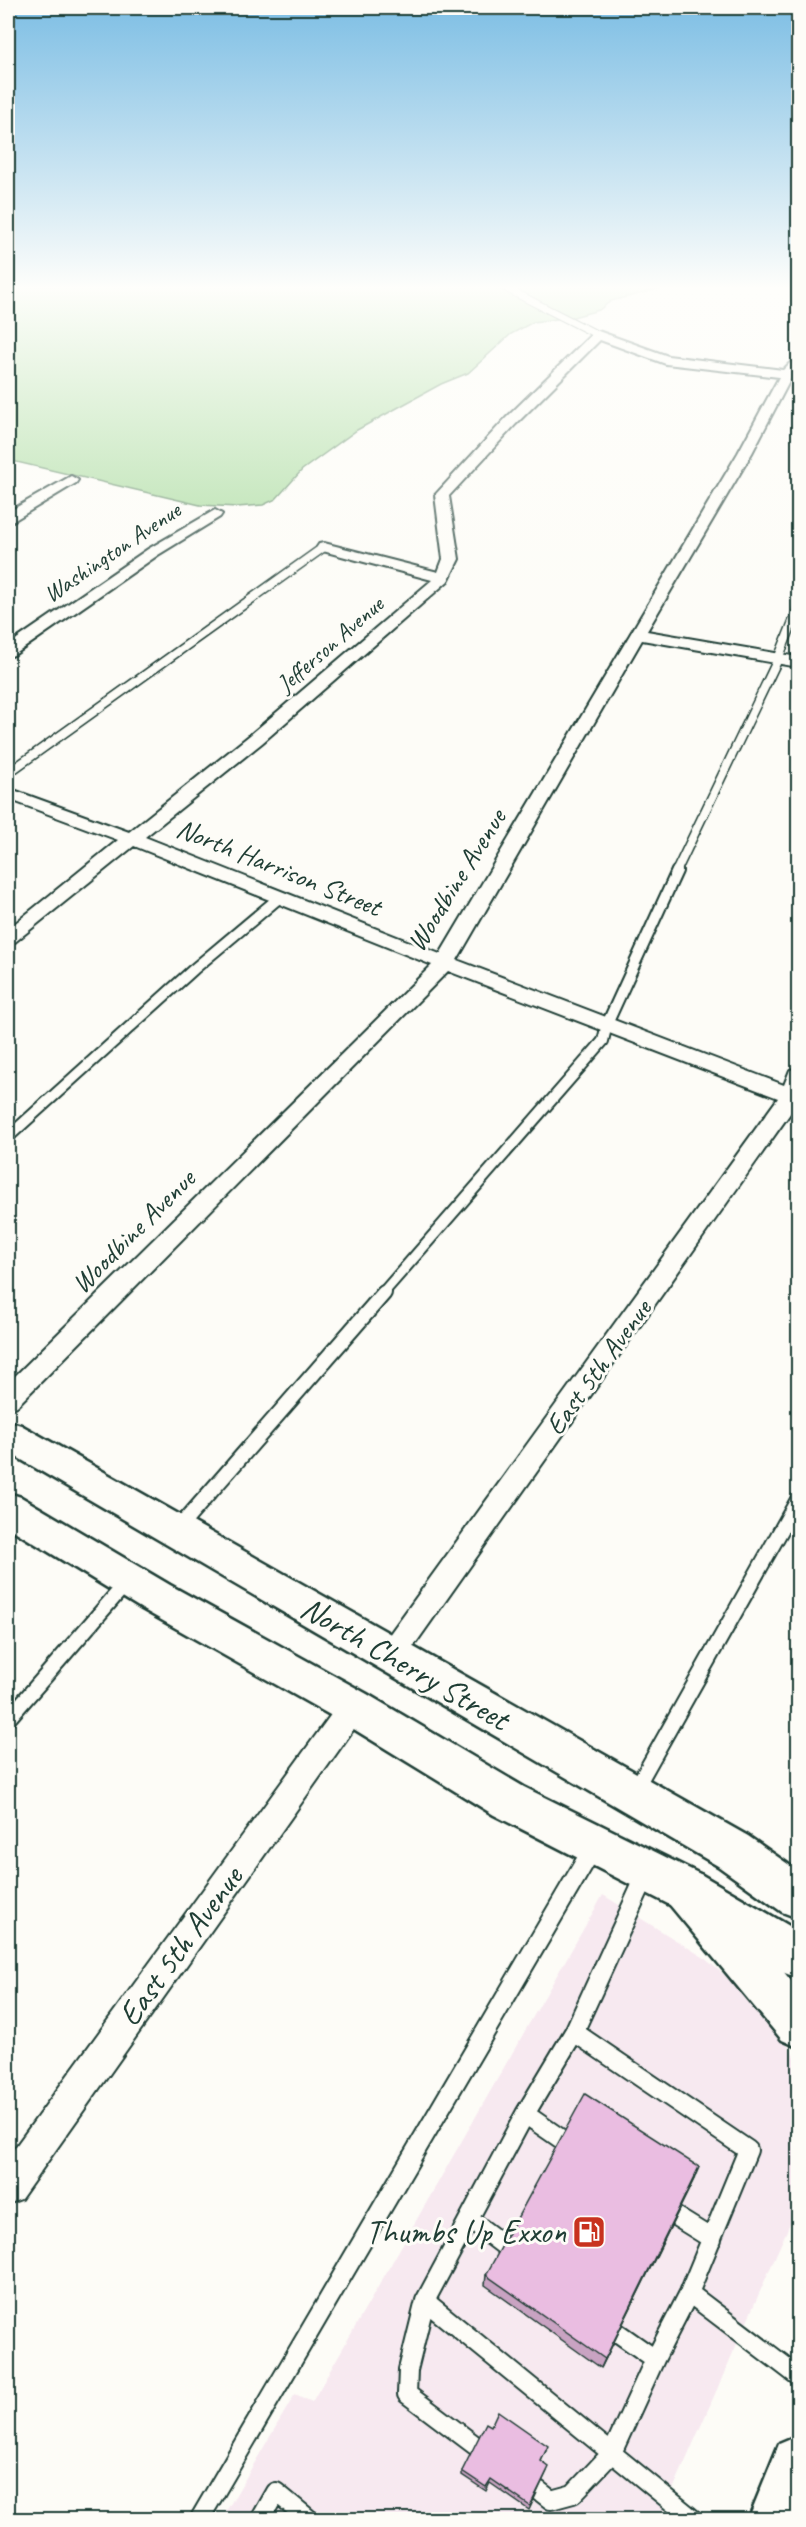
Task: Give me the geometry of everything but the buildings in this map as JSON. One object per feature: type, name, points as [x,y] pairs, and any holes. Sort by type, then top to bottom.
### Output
[{"type":"main road","name":"North Cherry Street","points":[[8,1435],[733,1851],[798,1897]]},
{"type":"main road","points":[[8,1508],[129,1580],[353,1707],[509,1801],[667,1880],[798,1956]]},
{"type":"main road","points":[[733,1851],[798,1873]]},
{"type":"main road","points":[[667,1880],[798,2024]]},
{"type":"main road","points":[[775,2520],[798,2463]]},
{"type":"street","points":[[324,547],[443,578],[451,559],[442,495],[528,404]]},
{"type":"street","name":"Woodbine Avenue","points":[[8,1399],[445,963],[637,633],[775,404]]},
{"type":"street","points":[[8,518],[71,480]]},
{"type":"street","name":"Washington Avenue","points":[[8,652],[15,640],[215,514]]},
{"type":"street","name":"Jefferson Avenue","points":[[8,938],[256,739],[443,578]]},
{"type":"street","points":[[637,633],[798,662]]},
{"type":"street","name":"North Harrison Street","points":[[8,794],[132,839],[445,963],[607,1024],[796,1089]]},
{"type":"street","name":"East 5th Avenue","points":[[391,1655],[796,1089]]},
{"type":"street","name":"East 5th Avenue","points":[[8,2186],[353,1707]]},
{"type":"lane","points":[[8,773],[324,547]]},
{"type":"lane","points":[[175,1532],[603,1041],[607,1024],[653,921],[778,658],[798,609]]},
{"type":"lane","points":[[8,1137],[194,969],[280,897]]},
{"type":"lane","points":[[633,1794],[798,1500]]},
{"type":"lane","points":[[8,1719],[129,1580]]},
{"type":"lane","points":[[199,2520],[595,1845]]},
{"type":"lane","points":[[476,2446],[407,2394],[408,2370],[425,2301],[525,2114],[667,1880]]},
{"type":"lane","points":[[538,2490],[551,2500],[573,2494],[612,2453],[655,2359],[689,2293],[748,2151],[574,2032]]},
{"type":"lane","points":[[525,2114],[564,2141]]},
{"type":"lane","points":[[675,2216],[712,2239]]},
{"type":"lane","points":[[469,2218],[506,2247]]},
{"type":"lane","points":[[689,2293],[798,2376]]},
{"type":"lane","points":[[425,2301],[693,2520]]},
{"type":"lane","points":[[618,2333],[655,2359]]},
{"type":"lane","points":[[260,2520],[276,2492],[309,2520]]},
{"type":"shaded area","points":[[603,1895],[703,1957],[741,1989],[790,2049],[798,2064],[798,2205],[660,2519],[221,2520],[295,2394],[312,2402]]},
{"type":"green space","points":[[8,404],[405,404],[357,430],[302,470],[276,499],[263,505],[237,507],[200,505],[8,460]]},
{"type":"place","name":"Thumbs Up Exxon","points":[[589,2232]]}]
